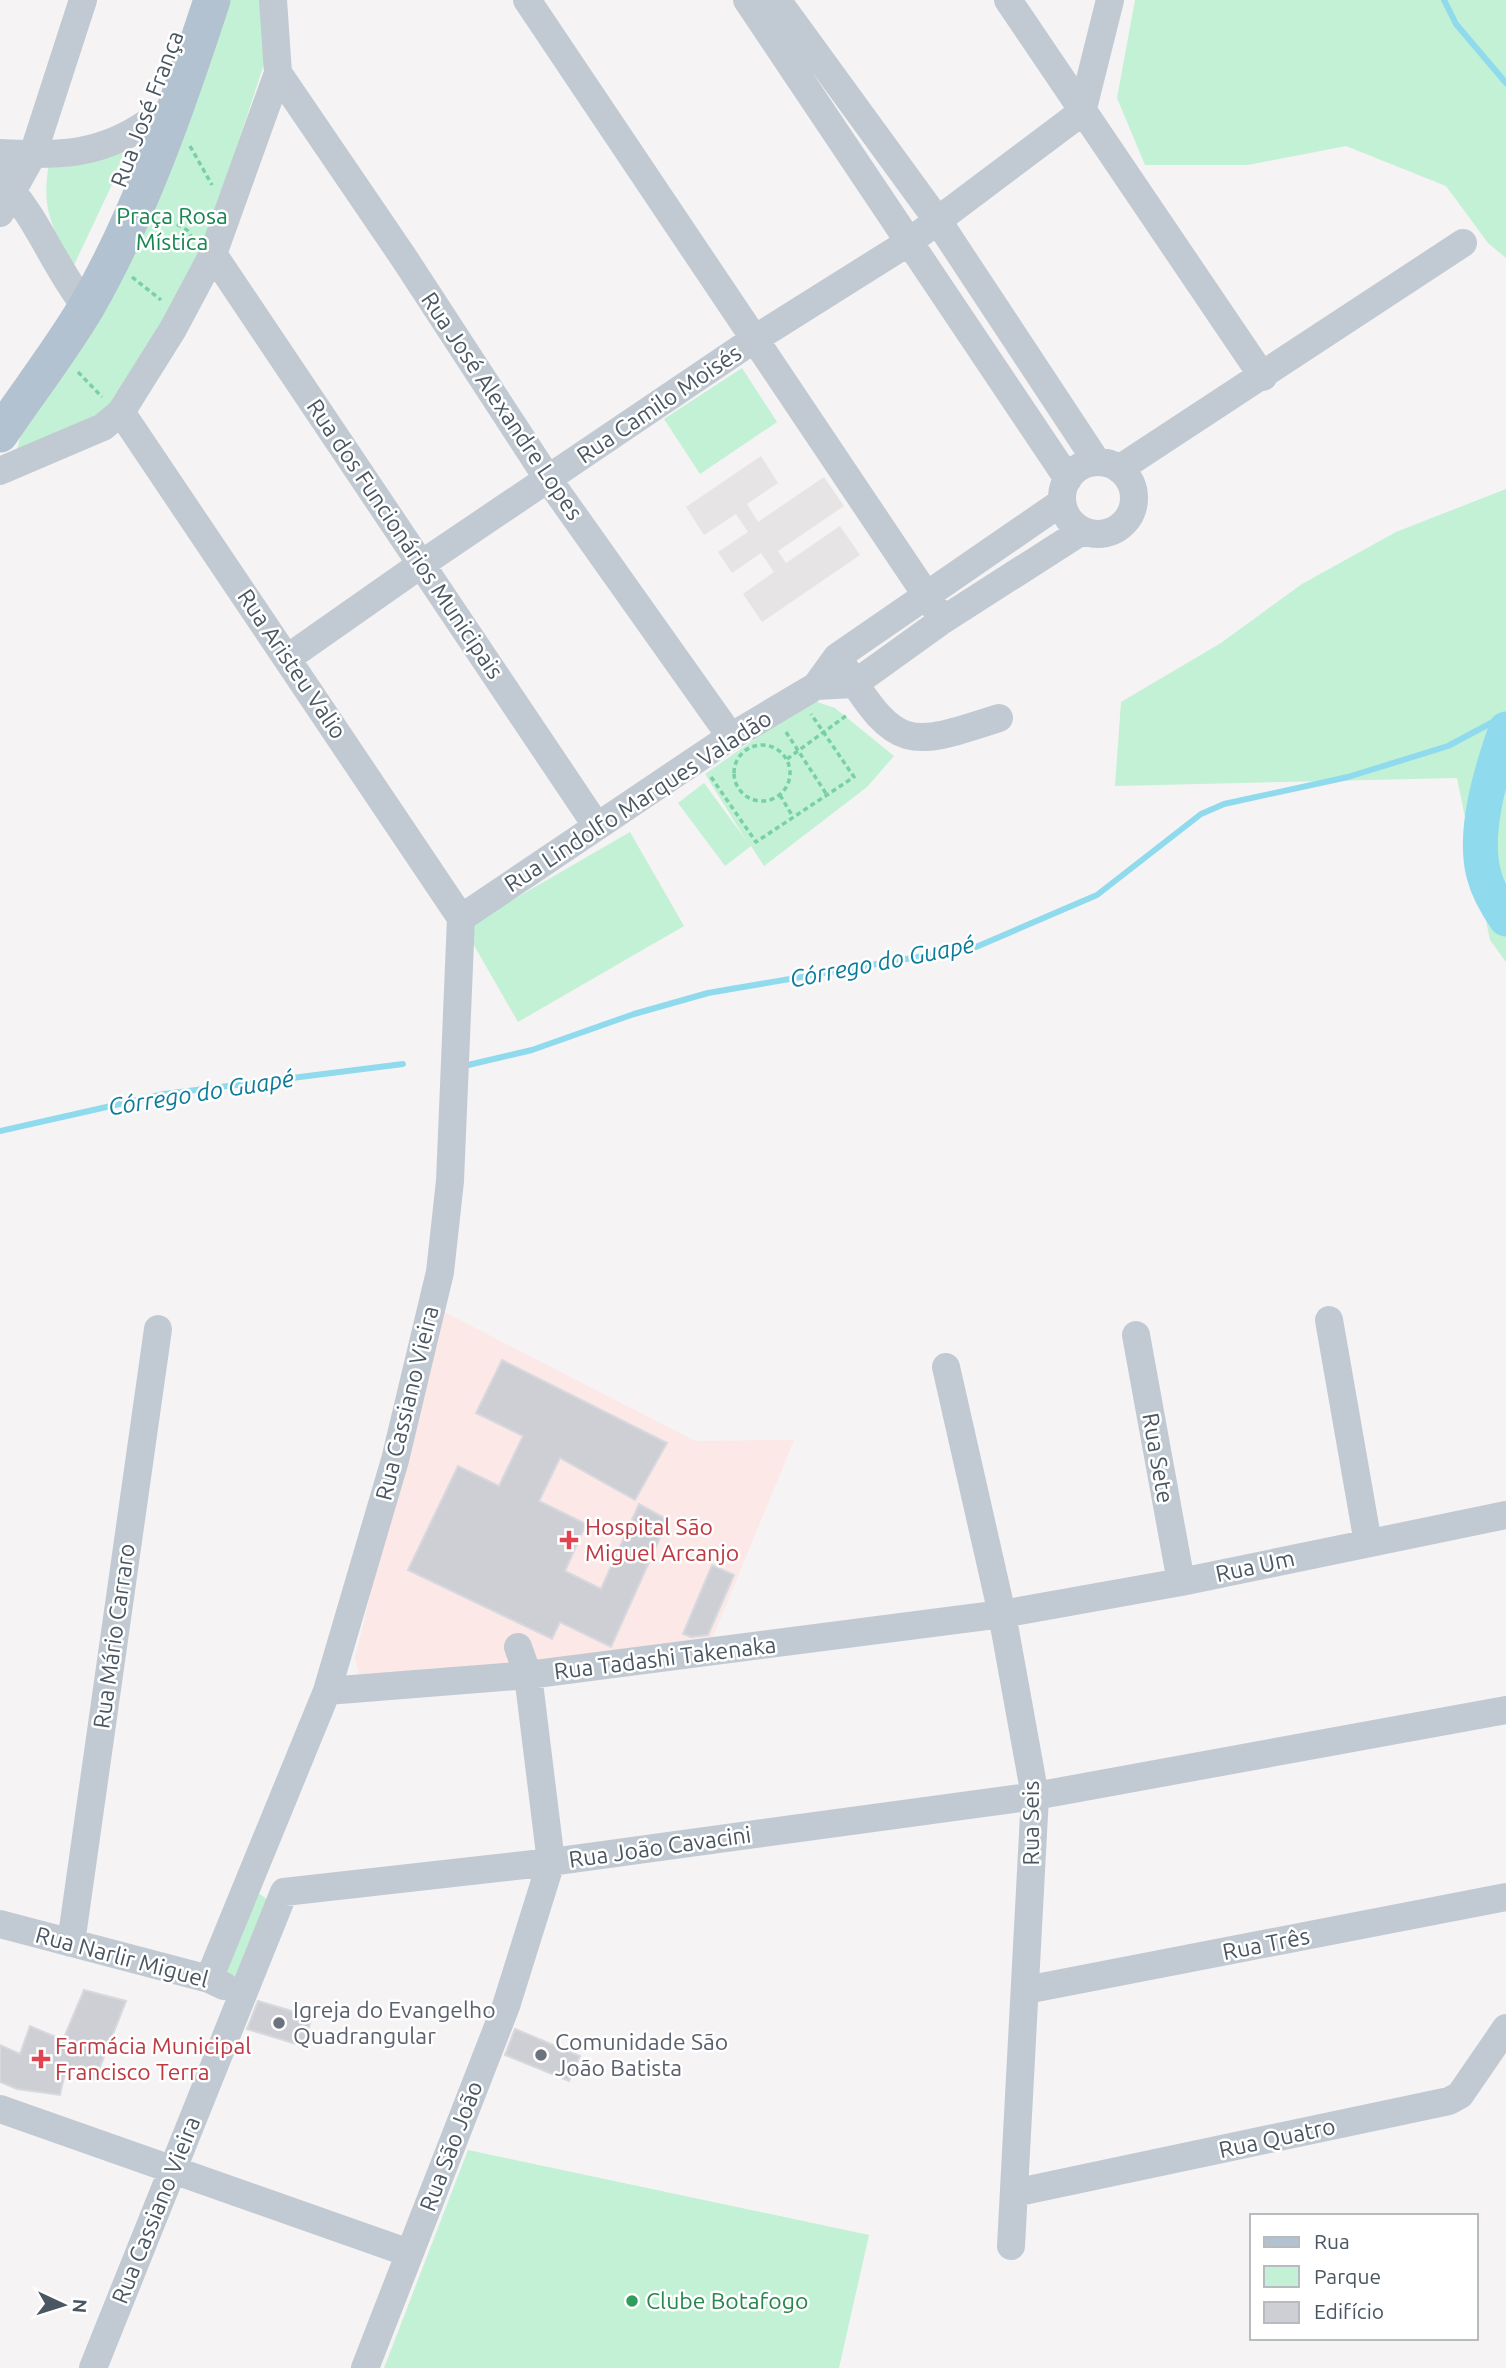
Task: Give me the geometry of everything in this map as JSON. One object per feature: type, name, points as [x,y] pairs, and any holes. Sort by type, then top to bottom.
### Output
[{"type":"main road","name":"Rua José França","points":[[0,398],[78,298],[107,269],[132,212],[188,0]]},
{"type":"main road","name":"Rua José França","points":[[0,434],[54,354],[212,0]]},
{"type":"street","points":[[78,298],[47,242],[4,194],[33,153],[83,0]]},
{"type":"street","points":[[0,471],[84,437],[117,416],[176,323],[208,262],[229,213],[278,73],[273,0]]},
{"type":"street","points":[[527,0],[924,596],[943,620]]},
{"type":"street","points":[[747,0],[909,242],[1065,490],[1072,524],[1082,531],[1105,534],[1126,522],[1134,500],[1133,488],[1108,466],[938,221],[777,0]]},
{"type":"street","points":[[1008,0],[1263,377]]},
{"type":"street","points":[[1082,111],[1110,0]]},
{"type":"street","name":"Rua José Alexandre Lopes","points":[[278,73],[406,261],[548,479],[743,741]]},
{"type":"street","name":"Rua Camilo Moisés","points":[[289,657],[753,340],[909,242],[1082,111]]},
{"type":"street","points":[[0,153],[69,154],[108,146],[156,127]]},
{"type":"street","points":[[1065,490],[1076,470],[1108,466],[1263,377],[1463,243]]},
{"type":"street","name":"Rua dos Funcionários Municipais","points":[[208,262],[423,563],[596,825]]},
{"type":"street","name":"Rua Aristeu Valio","points":[[117,416],[289,657],[461,918]]},
{"type":"street","name":"Rua Lindolfo Marques Valadão","points":[[811,699],[838,657],[1065,490]]},
{"type":"street","points":[[861,692],[943,620],[1082,531]]},
{"type":"street","points":[[838,657],[885,725],[902,735],[943,736],[999,718]]},
{"type":"street","name":"Rua Lindolfo Marques Valadão","points":[[461,918],[698,758],[743,741],[811,699],[861,692]]},
{"type":"street","name":"Rua Cassiano Vieira","points":[[209,1979],[327,1691],[395,1460],[440,1272],[450,1181],[461,918]]},
{"type":"street","points":[[1329,1320],[1368,1543]]},
{"type":"street","name":"Rua Mário Carraro","points":[[71,1942],[158,1329]]},
{"type":"street","name":"Rua Sete","points":[[1136,1335],[1181,1582]]},
{"type":"street","name":"Rua Seis","points":[[946,1367],[1002,1614],[1035,1796],[1011,2246]]},
{"type":"street","name":"Rua Um","points":[[1002,1614],[1181,1582],[1506,1515]]},
{"type":"street","name":"Rua Tadashi Takenaka","points":[[327,1691],[528,1675],[1002,1614]]},
{"type":"street","name":"Rua São João","points":[[365,2368],[506,2006],[551,1862],[528,1675],[518,1647]]},
{"type":"street","name":"Rua João Cavacini","points":[[284,1892],[551,1862],[1035,1796],[1506,1710]]},
{"type":"street","points":[[254,1868],[284,1892]]},
{"type":"street","name":"Rua Cassiano Vieira","points":[[93,2368],[284,1892]]},
{"type":"street","name":"Rua Três","points":[[1026,1990],[1506,1897]]},
{"type":"street","name":"Rua Narlir Miguel","points":[[0,1924],[209,1979],[242,1994]]},
{"type":"street","name":"Rua Quatro","points":[[1014,2193],[1449,2101],[1460,2095],[1506,2028]]},
{"type":"street","points":[[0,2109],[409,2253]]},
{"type":"path","points":[[156,127],[185,139],[229,213]]},
{"type":"path","points":[[132,212],[156,214],[187,230],[208,262]]},
{"type":"path","points":[[107,269],[135,278],[157,294],[176,323]]},
{"type":"path","points":[[54,354],[80,373],[101,394],[117,416]]},
{"type":"path","points":[[787,759],[824,732],[861,692]]},
{"type":"path","points":[[698,758],[756,842],[854,777],[814,717],[811,699]]},
{"type":"path","points":[[781,726],[827,795]]},
{"type":"path","points":[[743,741],[764,739]]},
{"type":"path","points":[[743,741],[769,746],[787,759],[789,783],[780,795],[759,802],[743,794],[737,787],[734,769],[743,752],[743,741]]},
{"type":"path","points":[[780,795],[793,817]]},
{"type":"shaded area","points":[[761,456],[778,483],[747,504],[758,522],[824,477],[844,506],[778,551],[786,563],[840,526],[860,555],[762,622],[743,594],[774,572],[761,553],[732,573],[718,552],[748,532],[736,514],[704,535],[686,507]]},
{"type":"shaded area","name":"Hospital São Miguel Arcanjo","points":[[440,1310],[695,1441],[794,1440],[712,1639],[383,1680],[360,1677],[355,1658]]},
{"type":"green space","name":"Praça Rosa Mística","points":[[225,0],[260,0],[267,55],[203,250],[118,399],[98,418],[17,449],[23,427]]},
{"type":"green space","points":[[1135,0],[1506,0],[1506,258],[1488,243],[1446,186],[1346,146],[1248,165],[1145,165],[1117,98]]},
{"type":"green space","points":[[119,152],[126,155],[74,265],[54,228],[47,205],[49,163]]},
{"type":"green space","points":[[742,368],[777,422],[700,474],[664,419]]},
{"type":"green space","points":[[1506,489],[1506,962],[1490,940],[1457,778],[1115,786],[1121,702],[1221,643],[1302,584],[1396,532]]},
{"type":"green space","points":[[811,700],[835,708],[894,756],[867,787],[764,866],[751,846],[725,866],[678,803],[704,783],[746,840],[705,774]]},
{"type":"green space","points":[[630,832],[684,926],[518,1022],[464,928]]},
{"type":"green space","points":[[252,1888],[269,1901],[241,1980],[216,1968]]},
{"type":"green space","name":"Clube Botafogo","points":[[468,2150],[869,2235],[839,2368],[384,2368]]},
{"type":"building","points":[[502,1360],[667,1443],[635,1500],[560,1458],[539,1501],[586,1524],[565,1571],[601,1589],[639,1504],[668,1520],[611,1647],[560,1622],[552,1639],[408,1570],[458,1466],[499,1486],[523,1436],[476,1413]]},
{"type":"building","points":[[712,1565],[734,1575],[708,1635],[691,1637],[683,1634]]},
{"type":"building","points":[[84,1990],[126,2001],[95,2080],[66,2068],[60,2095],[17,2089],[0,2082],[0,2045],[20,2054],[30,2026],[63,2040]]},
{"type":"building","name":"Igreja do Evangelho Quadrangular","points":[[258,2001],[312,2017],[303,2046],[247,2029]]},
{"type":"building","name":"Comunidade São João Batista","points":[[515,2029],[580,2056],[569,2081],[505,2055]]},
{"type":"waterway","name":"Córrego do Guapé","points":[[1444,0],[1456,24],[1506,83]]},
{"type":"waterway","name":"Córrego do Guapé","points":[[468,1065],[532,1050],[634,1014],[708,993],[976,947],[1097,895],[1201,814],[1224,804],[1348,777],[1448,746],[1506,715]]},
{"type":"waterway","points":[[1506,729],[1485,801],[1480,840],[1486,881],[1506,919]]},
{"type":"waterway","name":"Córrego do Guapé","points":[[0,1131],[164,1094],[403,1064]]},
{"type":"place","name":"Hospital São Miguel Arcanjo","points":[[569,1540]]},
{"type":"place","name":"Igreja do Evangelho Quadrangular","points":[[279,2023]]},
{"type":"place","name":"Comunidade São João Batista","points":[[541,2055]]},
{"type":"place","name":"Farmácia Municipal Francisco Terra","points":[[41,2059]]},
{"type":"place","name":"Clube Botafogo","points":[[632,2301]]}]
